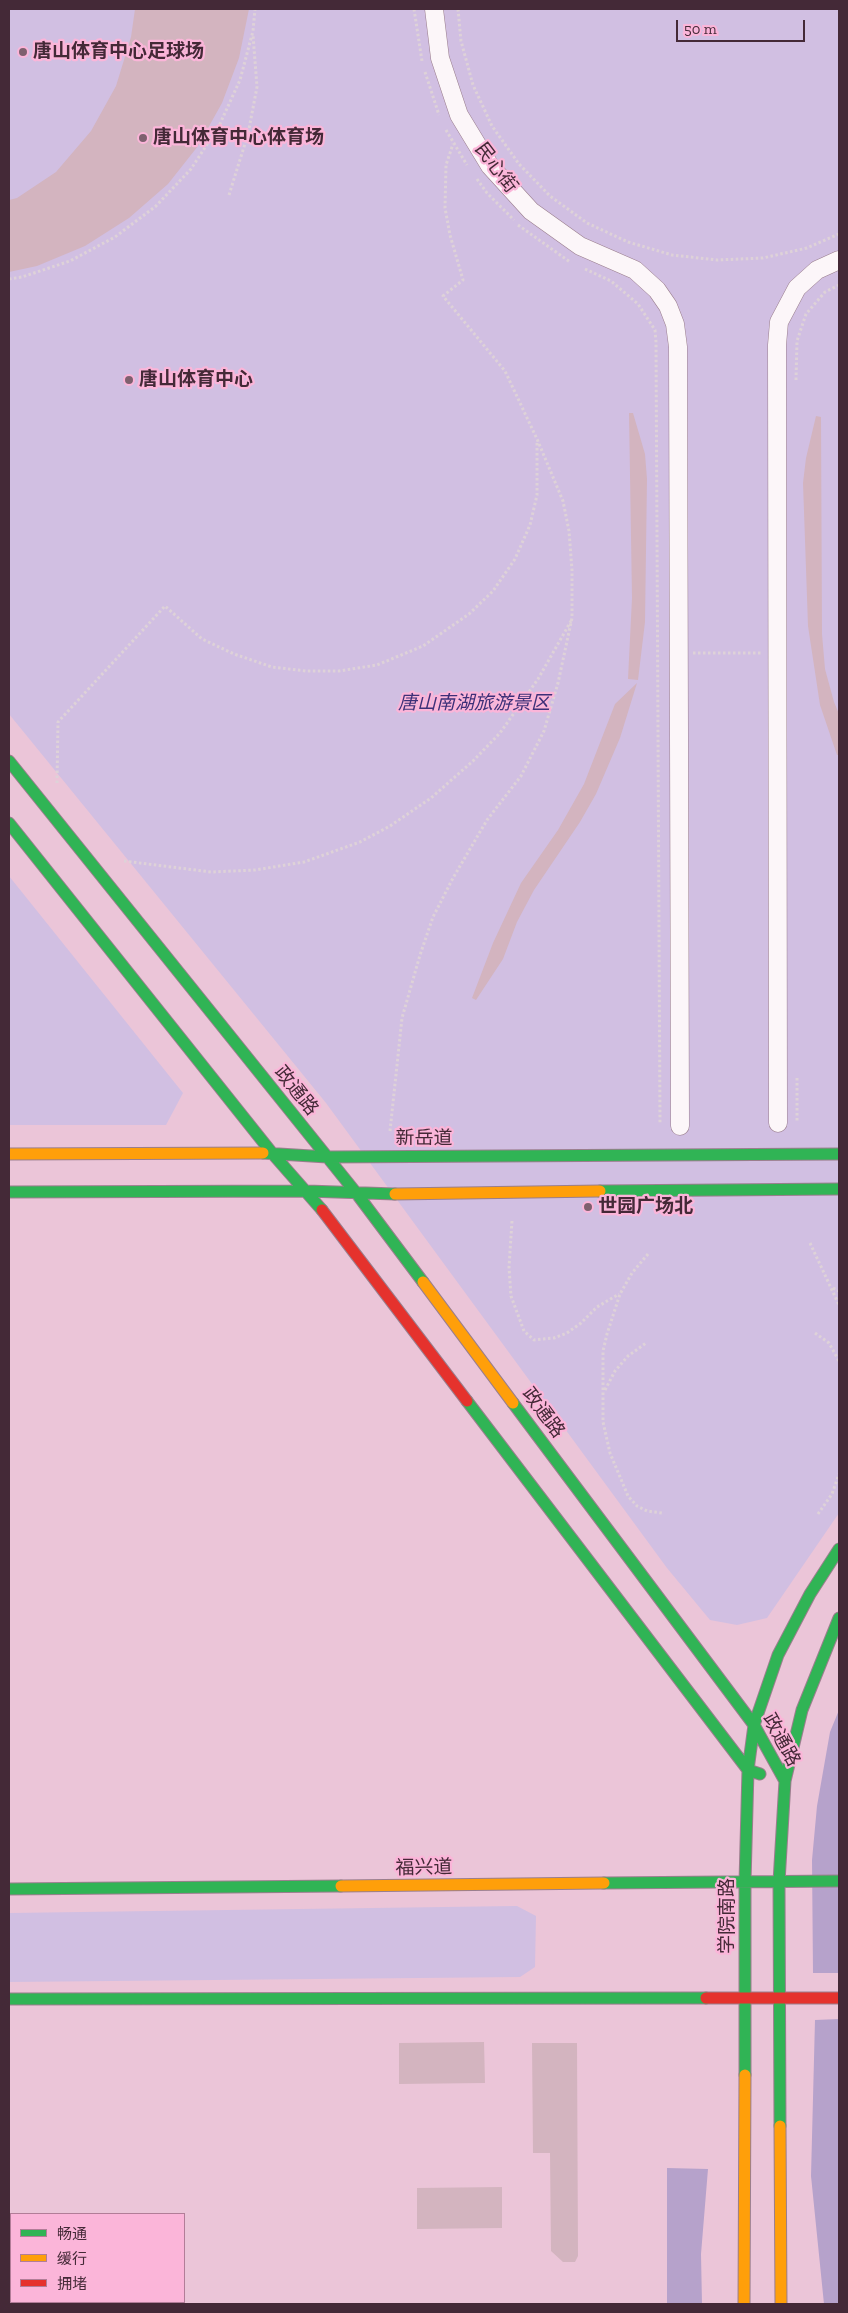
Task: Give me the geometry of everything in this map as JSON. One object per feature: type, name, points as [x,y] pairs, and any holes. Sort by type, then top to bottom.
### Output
[{"type":"main road","name":"政通路","points":[[9,761],[357,1194],[754,1725],[785,1781]]},
{"type":"main road","points":[[9,823],[272,1153],[307,1192],[748,1770]]},
{"type":"main road","name":"新岳道","points":[[9,1154],[272,1153],[327,1157],[839,1154]]},
{"type":"main road","points":[[9,1192],[307,1192],[357,1194],[839,1189]]},
{"type":"main road","name":"学院南路","points":[[744,2304],[745,1882],[748,1770],[754,1725],[778,1654],[810,1594],[839,1549]]},
{"type":"main road","points":[[781,2304],[779,1998],[780,1882],[785,1781],[802,1710],[839,1618]]},
{"type":"main road","name":"政通路","points":[[748,1770],[785,1781]]},
{"type":"main road","name":"福兴道","points":[[9,1889],[839,1882]]},
{"type":"main road","points":[[9,1999],[839,1998]]},
{"type":"street","name":"民心街","points":[[434,9],[440,58],[459,115],[490,166],[531,211],[580,246],[635,270],[657,290],[668,306],[676,324],[678,346],[677,653],[680,1126]]},
{"type":"street","points":[[778,1123],[779,322],[786,305],[797,288],[817,270],[839,260]]},
{"type":"path","points":[[229,196],[248,134],[257,87],[253,31],[255,9]]},
{"type":"path","points":[[414,9],[419,53],[434,103],[441,119]]},
{"type":"path","points":[[458,9],[461,41],[473,85],[492,126],[518,164],[550,196],[587,222],[628,242],[663,253],[717,260],[763,258],[808,248],[839,234]]},
{"type":"path","points":[[9,281],[70,261],[115,237],[156,206],[190,169],[219,126],[240,80],[253,31]]},
{"type":"path","points":[[445,128],[453,144],[470,168]]},
{"type":"path","points":[[390,1131],[402,1018],[433,917],[487,820],[521,776],[544,731],[558,683],[572,618],[572,570],[569,531],[563,501],[537,438],[505,371],[443,296],[463,280],[445,208],[446,165],[453,144]]},
{"type":"path","points":[[475,177],[486,193],[524,230],[576,264]]},
{"type":"path","points":[[584,269],[611,281],[633,300],[648,316],[654,330],[656,342],[660,1124]]},
{"type":"path","points":[[796,389],[797,341],[806,314],[825,292],[839,285]]},
{"type":"path","points":[[57,782],[58,722],[165,606],[202,639],[234,654],[272,666],[306,670],[339,670],[377,665],[424,646],[469,614],[498,583],[515,558],[530,526],[537,495],[537,438]]},
{"type":"path","points":[[124,861],[164,868],[211,872],[255,870],[304,862],[360,842],[390,826],[431,798],[473,761],[500,733],[538,678],[572,618]]},
{"type":"path","points":[[658,653],[778,653]]},
{"type":"path","points":[[797,1074],[797,1123]]},
{"type":"path","points":[[512,1221],[509,1267],[512,1296],[524,1331],[534,1340],[554,1338],[567,1333],[597,1308],[620,1294]]},
{"type":"path","points":[[810,1243],[839,1306]]},
{"type":"path","points":[[648,1254],[632,1273],[620,1294],[603,1351],[604,1391],[602,1409],[606,1438],[628,1496],[637,1506],[647,1512],[662,1513]]},
{"type":"path","points":[[832,1288],[839,1291]]},
{"type":"path","points":[[815,1333],[829,1343],[839,1361]]},
{"type":"path","points":[[604,1391],[615,1371],[628,1356],[646,1342]]},
{"type":"path","points":[[818,1514],[832,1494],[839,1474]]},
{"type":"green space","name":"唐山南湖旅游景区","points":[[9,9],[839,9],[839,1513],[767,1618],[737,1625],[710,1620],[667,1568],[326,1103],[9,714]]},
{"type":"green space","points":[[9,876],[183,1093],[166,1125],[9,1125]]},
{"type":"green space","points":[[517,1906],[536,1916],[535,1967],[520,1977],[9,1982],[9,1913]]},
{"type":"shaded area","points":[[839,1710],[839,1973],[813,1973],[812,1860],[817,1806],[830,1732]]},
{"type":"shaded area","points":[[839,2019],[839,2304],[824,2304],[811,2176],[815,2020]]},
{"type":"shaded area","points":[[667,2168],[708,2169],[701,2254],[702,2304],[667,2304]]},
{"type":"building","name":"唐山体育中心体育场","points":[[135,9],[249,9],[239,58],[222,103],[198,146],[168,184],[129,218],[85,246],[37,266],[9,272],[9,200],[17,198],[56,172],[91,131],[116,86],[131,37]]},
{"type":"building","points":[[629,413],[633,413],[645,454],[647,479],[645,622],[638,680],[628,679],[632,598]]},
{"type":"building","points":[[816,416],[821,417],[822,634],[825,669],[839,714],[839,755],[837,755],[820,705],[808,626],[803,483],[806,458]]},
{"type":"building","points":[[637,683],[620,738],[596,794],[580,822],[534,890],[517,922],[503,959],[476,1000],[472,998],[493,943],[521,883],[558,830],[584,784],[615,704]]},
{"type":"building","points":[[484,2042],[485,2083],[399,2084],[399,2043]]},
{"type":"building","points":[[532,2043],[577,2043],[578,2256],[575,2262],[563,2262],[551,2251],[550,2153],[533,2153]]},
{"type":"building","points":[[502,2187],[502,2228],[417,2229],[417,2188]]},
{"type":"traffic: fast","points":[[9,761],[357,1194],[423,1282]]},
{"type":"traffic: fast","points":[[9,823],[272,1153],[322,1210]]},
{"type":"traffic: fast","points":[[263,1153],[327,1157],[839,1154]]},
{"type":"traffic: fast","points":[[600,1191],[839,1189]]},
{"type":"traffic: fast","points":[[9,1192],[307,1191],[395,1194]]},
{"type":"traffic: fast","points":[[467,1401],[748,1770],[760,1774]]},
{"type":"traffic: fast","points":[[513,1403],[754,1725],[785,1781]]},
{"type":"traffic: fast","points":[[745,2075],[745,1882],[748,1770],[754,1725],[778,1655],[810,1594],[839,1549]]},
{"type":"traffic: fast","points":[[780,2126],[779,1882],[785,1781],[802,1710],[839,1618]]},
{"type":"traffic: fast","points":[[604,1883],[839,1881]]},
{"type":"traffic: fast","points":[[9,1889],[341,1886]]},
{"type":"traffic: fast","points":[[9,1999],[706,1998]]},
{"type":"traffic: slow","points":[[9,1154],[263,1153]]},
{"type":"traffic: slow","points":[[395,1194],[600,1191]]},
{"type":"traffic: slow","points":[[423,1282],[513,1403]]},
{"type":"traffic: slow","points":[[341,1886],[604,1883]]},
{"type":"traffic: slow","points":[[744,2304],[745,2075]]},
{"type":"traffic: slow","points":[[780,2126],[781,2304]]},
{"type":"traffic: jam","points":[[322,1210],[467,1401]]},
{"type":"traffic: jam","points":[[706,1998],[839,1998]]},
{"type":"place","name":"唐山体育中心足球场","points":[[23,52]]},
{"type":"place","name":"唐山体育中心体育场","points":[[143,138]]},
{"type":"place","name":"唐山体育中心","points":[[129,380]]},
{"type":"place","name":"世园广场北","points":[[588,1207]]}]
